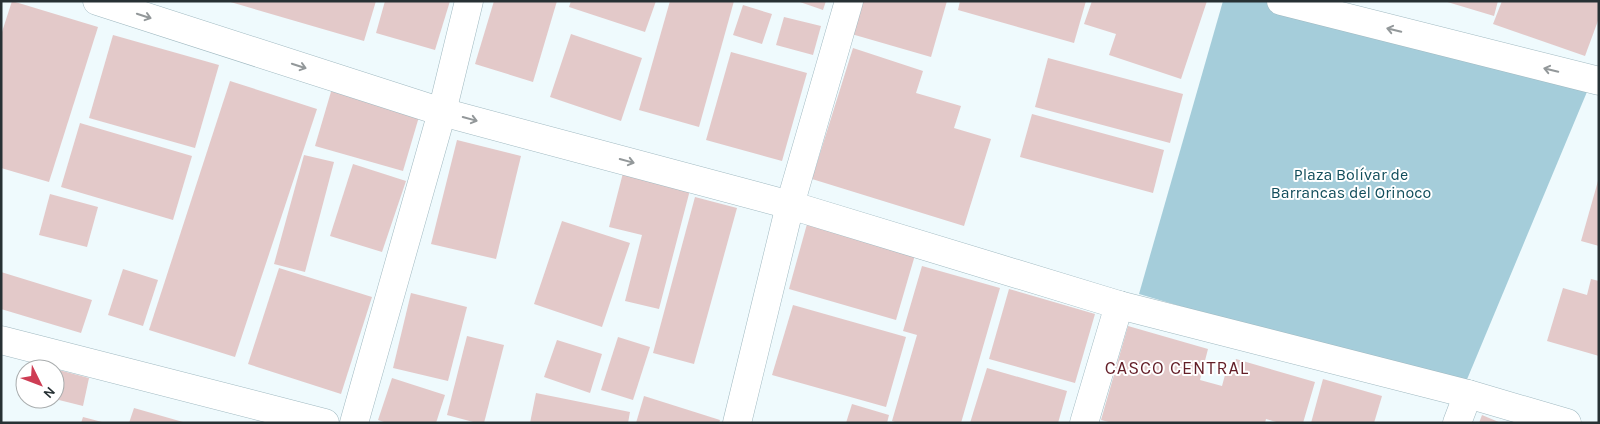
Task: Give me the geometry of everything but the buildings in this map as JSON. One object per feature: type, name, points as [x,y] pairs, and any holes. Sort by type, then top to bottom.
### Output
[{"type":"street","points":[[97,1],[442,112],[790,205],[1119,305],[1468,394],[1567,423]]},
{"type":"street","points":[[354,423],[442,112],[469,1]]},
{"type":"street","points":[[737,423],[790,205],[849,1]]},
{"type":"street","points":[[1281,1],[1599,81]]},
{"type":"street","points":[[1084,423],[1119,305]]},
{"type":"street","points":[[1,340],[326,423]]},
{"type":"street","points":[[1457,423],[1468,394]]},
{"type":"green space","name":"Plaza Bolívar de Barrancas del Orinoco","points":[[1223,1],[1326,1],[1589,87],[1463,389],[1139,294]]},
{"type":"district","name":"CASCO CENTRAL","points":[[1177,368]]}]
